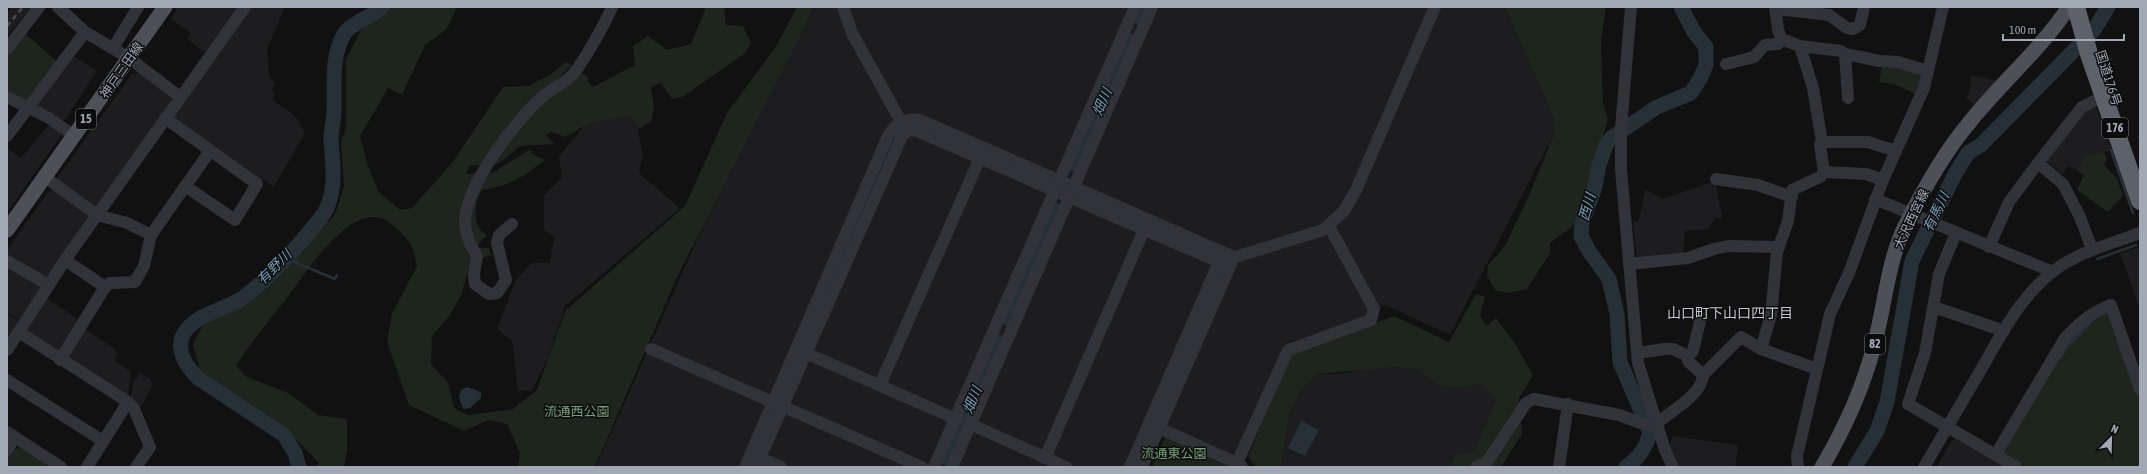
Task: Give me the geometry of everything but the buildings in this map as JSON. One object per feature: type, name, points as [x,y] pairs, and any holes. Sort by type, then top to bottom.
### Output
[{"type":"highway","name":"国道176号","points":[[2076,7],[2140,171]]},
{"type":"highway","name":"国道176号","points":[[2086,7],[2093,49],[2104,96],[2140,201]]},
{"type":"main road","name":"神戸三田線","points":[[7,230],[165,7]]},
{"type":"main road","name":"大沢西宮線","points":[[1822,467],[1841,433],[1864,378],[1875,343],[1896,250],[1939,164],[1961,132],[2046,39],[2069,7]]},
{"type":"street","points":[[7,49],[39,7]]},
{"type":"street","points":[[58,7],[85,32],[129,58],[180,97]]},
{"type":"street","points":[[113,48],[138,7]]},
{"type":"street","points":[[7,350],[64,260],[98,215],[165,118],[245,7]]},
{"type":"street","points":[[512,224],[499,235],[497,243],[506,280],[497,293],[489,294],[475,284],[474,274],[478,256],[469,242],[465,221],[467,209],[482,173],[523,117],[543,96],[574,73],[612,7]]},
{"type":"street","points":[[843,7],[852,34],[904,127]]},
{"type":"street","points":[[934,467],[1135,7]]},
{"type":"street","points":[[952,467],[1152,7]]},
{"type":"street","points":[[1146,225],[1219,262],[1315,233],[1329,226],[1341,215],[1350,200],[1435,7]]},
{"type":"street","points":[[1631,7],[1621,133],[1621,170],[1637,353],[1638,363],[1657,425],[1665,450],[1673,467]]},
{"type":"street","points":[[1726,64],[1754,57],[1765,45],[1778,44],[1781,39],[1778,29],[1776,8],[1830,11],[1847,28],[1853,29],[1860,25],[1864,7]]},
{"type":"street","points":[[1798,467],[1797,456],[1830,314],[1849,273],[1875,199],[1924,88],[1943,7]]},
{"type":"street","points":[[1126,27],[1141,34]]},
{"type":"street","points":[[7,136],[85,32]]},
{"type":"street","points":[[1781,39],[1800,46],[1829,49],[1844,54],[1880,61],[1898,62],[1928,71]]},
{"type":"street","points":[[1761,349],[1771,315],[1779,248],[1788,221],[1792,190],[1820,177],[1824,172],[1820,144],[1822,142],[1813,88],[1800,46]]},
{"type":"street","points":[[1844,54],[1848,98]]},
{"type":"street","points":[[1989,247],[2009,202],[2038,163],[2082,106],[2104,96]]},
{"type":"street","points":[[7,98],[29,107],[49,118],[74,136]]},
{"type":"street","points":[[165,118],[257,184],[235,220],[185,186]]},
{"type":"street","points":[[745,467],[756,459],[888,136],[904,127],[913,119],[920,120],[982,154],[1071,193],[1146,225],[1234,257]]},
{"type":"street","points":[[1822,142],[1868,142],[1896,150]]},
{"type":"street","points":[[60,360],[105,287],[110,283],[135,282],[144,266],[151,235],[210,151]]},
{"type":"street","points":[[880,385],[982,154]]},
{"type":"street","points":[[2038,163],[2063,184],[2092,249]]},
{"type":"street","points":[[1824,172],[1866,174],[1883,180]]},
{"type":"street","points":[[45,177],[98,215],[127,223],[151,235]]},
{"type":"street","points":[[1716,179],[1758,185],[1792,196]]},
{"type":"street","points":[[1875,199],[2053,272]]},
{"type":"street","points":[[1046,458],[1146,225]]},
{"type":"street","points":[[1159,428],[1240,465],[1288,350],[1371,320],[1374,315],[1374,309],[1329,226]]},
{"type":"street","points":[[1951,231],[1939,274],[1934,307],[1926,336],[1925,353],[1908,404],[2016,467]]},
{"type":"street","points":[[1924,467],[2004,331],[2024,302],[2053,272],[2092,249],[2140,233]]},
{"type":"street","points":[[1629,264],[1688,258],[1714,248],[1728,246],[1779,248]]},
{"type":"street","points":[[1142,467],[1234,257]]},
{"type":"street","points":[[64,260],[105,287]]},
{"type":"street","points":[[7,261],[49,285]]},
{"type":"street","points":[[1130,467],[1219,262]]},
{"type":"street","points":[[1996,454],[2065,338],[2079,323],[2098,310],[2111,305],[2140,389]]},
{"type":"street","points":[[1934,307],[2004,331]]},
{"type":"street","points":[[1702,317],[1693,351],[1688,356],[1688,362],[1703,375]]},
{"type":"street","points":[[996,326],[1010,332]]},
{"type":"street","points":[[19,332],[60,360],[128,402],[134,409],[150,447],[136,467]]},
{"type":"street","points":[[1476,467],[1487,462],[1526,404],[1534,399],[1540,398],[1620,415],[1644,424],[1657,425],[1674,412],[1702,386],[1703,375],[1741,337],[1761,349],[1816,369]]},
{"type":"street","points":[[651,349],[922,467]]},
{"type":"street","points":[[1637,353],[1673,349],[1688,356]]},
{"type":"street","points":[[800,351],[956,419]]},
{"type":"street","points":[[7,380],[103,441]]},
{"type":"street","points":[[87,467],[128,402]]},
{"type":"street","points":[[1558,467],[1568,404]]},
{"type":"street","points":[[970,424],[1066,467]]},
{"type":"street","points":[[7,450],[11,435],[61,467]]},
{"type":"street","points":[[756,459],[781,467]]},
{"type":"shaded area","points":[[12,7],[31,7],[7,36],[7,13]]},
{"type":"shaded area","points":[[178,7],[239,7],[208,51],[206,50],[204,52],[187,39],[191,33],[171,19]]},
{"type":"shaded area","points":[[248,7],[285,7],[267,49],[269,74],[275,85],[272,89],[275,95],[272,100],[290,112],[298,120],[305,133],[274,187],[264,180],[260,181],[174,120],[173,114]]},
{"type":"shaded area","points":[[816,7],[1505,7],[1554,119],[1554,134],[1450,335],[1385,305],[1370,315],[1284,344],[1236,454],[1229,456],[1165,427],[1147,467],[596,467],[738,147]]},
{"type":"shaded area","points":[[74,56],[97,71],[65,120],[60,122],[38,108],[38,104]]},
{"type":"shaded area","points":[[139,73],[170,96],[172,103],[99,206],[93,207],[58,183],[58,177],[132,74]]},
{"type":"shaded area","points":[[1971,75],[1998,81],[1978,107],[1966,99],[1970,90]]},
{"type":"shaded area","points":[[2096,107],[2112,151],[2086,156],[2077,170],[2068,166],[2062,174],[2046,160],[2085,110]]},
{"type":"shaded area","points":[[635,112],[643,159],[639,168],[640,174],[680,208],[565,306],[547,361],[532,390],[518,391],[512,341],[497,329],[516,280],[532,263],[550,263],[554,237],[544,230],[544,195],[562,178],[559,156],[591,118]]},
{"type":"shaded area","points":[[50,124],[61,131],[61,135],[9,210],[7,208],[7,148],[21,158]]},
{"type":"shaded area","points":[[1709,183],[1716,183],[1722,218],[1714,218],[1709,229],[1685,231],[1683,256],[1637,260],[1633,222],[1639,221],[1645,189],[1663,199]]},
{"type":"shaded area","points":[[57,189],[88,212],[89,219],[50,277],[44,278],[7,257],[7,250],[49,191]]},
{"type":"shaded area","points":[[2137,248],[2140,249],[2140,309],[2120,253]]},
{"type":"shaded area","points":[[7,265],[40,285],[41,291],[21,321],[7,313]]},
{"type":"shaded area","points":[[46,298],[79,320],[60,350],[27,331],[26,327]]},
{"type":"shaded area","points":[[7,314],[19,321],[7,344]]},
{"type":"shaded area","points":[[83,328],[113,348],[118,354],[114,360],[131,372],[128,398],[67,358]]},
{"type":"shaded area","points":[[1395,367],[1418,370],[1442,387],[1468,387],[1482,382],[1496,399],[1474,453],[1455,455],[1449,467],[1281,467],[1289,416],[1301,390],[1317,374],[1339,374],[1369,368]]},
{"type":"shaded area","points":[[139,372],[151,379],[152,387],[139,410],[130,398],[135,378],[138,379]]},
{"type":"shaded area","points":[[467,387],[481,392],[481,398],[470,408],[463,409],[459,398],[461,390]]},
{"type":"shaded area","points":[[1301,421],[1319,430],[1305,456],[1288,448]]},
{"type":"shaded area","points":[[1673,436],[1738,445],[1735,467],[1680,467],[1669,445]]},
{"type":"shaded area","points":[[1955,439],[2004,467],[1937,467],[1952,440]]},
{"type":"green space","name":"流通西公園","points":[[388,7],[457,7],[447,29],[425,45],[402,95],[388,88],[360,136],[367,163],[378,191],[400,210],[412,208],[452,163],[503,87],[529,86],[551,74],[566,62],[572,65],[547,89],[579,70],[588,77],[588,82],[593,87],[635,65],[633,46],[648,36],[667,50],[691,44],[706,7],[724,7],[726,25],[743,26],[751,43],[745,53],[684,96],[672,99],[661,83],[651,87],[654,110],[651,121],[639,129],[631,116],[592,122],[565,137],[552,132],[545,135],[555,144],[520,146],[498,164],[469,166],[467,174],[494,172],[531,149],[531,153],[545,160],[516,180],[501,186],[482,190],[478,199],[476,219],[480,229],[487,235],[477,246],[479,248],[489,248],[491,255],[471,262],[461,295],[450,315],[432,336],[431,364],[448,383],[454,408],[468,415],[513,409],[537,390],[565,311],[685,206],[727,113],[775,48],[797,7],[815,7],[678,275],[595,467],[518,467],[520,453],[507,424],[488,420],[464,431],[409,405],[387,342],[392,314],[417,266],[414,252],[410,243],[394,226],[380,218],[365,218],[350,226],[335,238],[308,269],[255,338],[236,366],[247,377],[288,393],[318,415],[347,419],[347,450],[344,467],[316,467],[319,463],[280,423],[200,371],[193,344],[203,325],[275,278],[323,222],[330,222],[336,211],[344,186],[341,143],[346,128],[346,60],[360,31]]},
{"type":"green space","points":[[1505,7],[1606,7],[1601,40],[1603,104],[1608,119],[1583,206],[1572,227],[1550,243],[1550,253],[1527,289],[1507,293],[1495,290],[1487,276],[1488,265],[1505,246],[1531,191],[1554,134],[1554,119]]},
{"type":"green space","points":[[23,32],[58,62],[27,103],[7,94],[7,54]]},
{"type":"green space","points":[[1882,65],[1924,72],[1917,95],[1896,85],[1879,82]]},
{"type":"green space","points":[[2104,152],[2107,159],[2104,165],[2117,178],[2123,196],[2108,212],[2077,190],[2084,175],[2077,170],[2085,156]]},
{"type":"green space","points":[[1476,294],[1485,297],[1480,315],[1486,326],[1496,318],[1514,342],[1533,375],[1519,398],[1522,434],[1501,467],[1449,467],[1455,455],[1474,452],[1496,399],[1482,383],[1468,387],[1442,387],[1418,370],[1395,367],[1317,374],[1301,390],[1289,416],[1281,467],[1256,467],[1248,456],[1290,355],[1394,316],[1449,342]]},
{"type":"green space","points":[[2110,308],[2140,399],[2140,467],[2026,467],[2003,453],[2069,339],[2086,322]]},
{"type":"green space","name":"流通東公園","points":[[1166,434],[1238,467],[1152,467]]},
{"type":"green space","points":[[22,448],[49,465],[40,467],[7,467],[7,455],[11,449]]},
{"type":"waterway","name":"有野川","points":[[299,467],[295,453],[284,435],[198,378],[189,368],[181,349],[182,336],[186,330],[198,320],[234,303],[251,292],[272,273],[303,239],[326,210],[330,201],[333,181],[331,136],[334,114],[334,74],[336,55],[345,33],[355,24],[382,7]]},
{"type":"waterway","name":"畑川","points":[[1139,17],[1143,7]]},
{"type":"waterway","name":"西川","points":[[1626,467],[1635,460],[1641,452],[1650,432],[1620,362],[1617,314],[1609,279],[1589,251],[1581,236],[1582,223],[1595,187],[1599,165],[1606,145],[1611,138],[1657,107],[1691,93],[1700,79],[1706,65],[1706,47],[1694,32],[1681,7]]},
{"type":"waterway","name":"有馬川","points":[[1855,467],[1877,431],[1887,402],[1912,261],[1955,174],[1968,153],[1981,145],[2094,30],[2108,7]]},
{"type":"waterway","name":"畑川","points":[[1075,164],[1129,40]]},
{"type":"waterway","points":[[2111,150],[2133,213]]},
{"type":"waterway","name":"畑川","points":[[1008,318],[1055,210]]},
{"type":"waterway","points":[[2097,259],[2136,245]]},
{"type":"waterway","points":[[285,258],[335,279],[337,275]]},
{"type":"waterway","points":[[2061,358],[2066,348],[2091,322]]},
{"type":"waterway","name":"畑川","points":[[947,458],[997,342]]},
{"type":"railway","points":[[7,26],[23,7]]},
{"type":"district","name":"山口町下山口四丁目","points":[[1730,313]]}]
